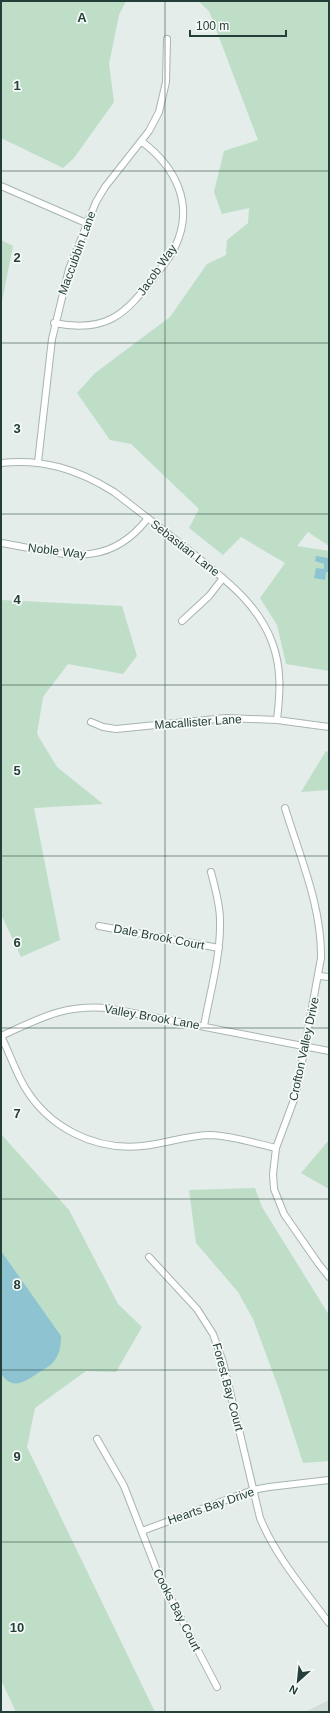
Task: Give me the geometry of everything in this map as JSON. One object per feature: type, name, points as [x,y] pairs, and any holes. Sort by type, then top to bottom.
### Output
[{"type":"street","name":"Maccubbin Lane","points":[[38,462],[49,354],[54,323],[69,268],[86,223],[105,187],[141,141],[155,120],[162,102],[166,82],[168,39]]},
{"type":"street","name":"Jacob Way","points":[[54,323],[84,326],[104,322],[116,317],[136,301],[175,248],[179,237],[182,217],[180,191],[168,166],[155,152],[141,141]]},
{"type":"street","points":[[1,186],[86,223]]},
{"type":"street","name":"Sebastian Lane","points":[[1,463],[38,462],[70,470],[98,482],[114,492],[234,586],[251,606],[264,625],[272,642],[278,665],[280,683],[277,720]]},
{"type":"street","name":"Noble Way","points":[[1,543],[74,555],[92,555],[109,550],[127,540],[140,529],[148,518]]},
{"type":"street","points":[[182,620],[209,596],[223,578]]},
{"type":"street","name":"Macallister Lane","points":[[91,722],[103,727],[116,729],[226,718],[277,720],[329,727]]},
{"type":"street","name":"Crofton Valley Drive","points":[[285,808],[318,918],[321,943],[319,976],[306,1046],[295,1098],[276,1148],[273,1174],[278,1201],[284,1214],[327,1272]]},
{"type":"street","points":[[204,1026],[219,948],[219,907],[211,872]]},
{"type":"street","name":"Dale Brook Court","points":[[99,926],[219,948]]},
{"type":"street","points":[[319,976],[329,977]]},
{"type":"street","name":"Valley Brook Lane","points":[[1,1036],[49,1014],[66,1009],[107,1008],[329,1051]]},
{"type":"street","points":[[1,1036],[24,1085],[44,1113],[58,1124],[83,1138],[108,1145],[132,1147],[209,1135],[235,1138],[276,1148]]},
{"type":"street","name":"Forest Bay Court","points":[[149,1257],[197,1309],[213,1334],[223,1362],[260,1518],[272,1545],[329,1623]]},
{"type":"street","name":"Cooks Bay Court","points":[[96,1439],[124,1486],[165,1589],[217,1687]]},
{"type":"street","name":"Hearts Bay Drive","points":[[142,1531],[253,1490],[329,1480]]},
{"type":"shaded area","points":[[329,1700],[329,1712],[305,1712]]},
{"type":"green space","points":[[1,1],[126,1],[119,15],[109,64],[114,102],[74,158],[63,168],[1,138]]},
{"type":"green space","points":[[198,1],[329,1],[329,546],[308,532],[297,546],[329,551],[329,671],[286,664],[277,625],[260,598],[285,563],[241,537],[223,555],[189,528],[199,509],[131,444],[110,440],[77,393],[95,373],[170,317],[207,264],[226,255],[227,240],[248,223],[249,208],[222,214],[214,192],[224,151],[258,140],[209,11]]},
{"type":"green space","points":[[1,240],[13,246],[1,306]]},
{"type":"green space","points":[[1,600],[122,606],[137,656],[123,674],[68,664],[43,697],[37,734],[57,767],[103,804],[34,808],[60,940],[21,957],[1,914]]},
{"type":"green space","points":[[326,751],[329,752],[329,790],[301,792]]},
{"type":"green space","points":[[1,1134],[69,1210],[118,1304],[142,1327],[116,1372],[86,1371],[35,1408],[27,1447],[155,1712],[16,1712],[1,1680]]},
{"type":"green space","points":[[329,1140],[329,1189],[301,1173]]},
{"type":"green space","points":[[255,1188],[262,1207],[329,1315],[329,1461],[303,1463],[280,1392],[253,1319],[238,1292],[196,1243],[189,1190]]},
{"type":"water","points":[[316,556],[328,558],[328,572],[326,572],[325,580],[314,578],[316,568],[324,569],[324,564],[315,561]]},
{"type":"water","points":[[1,1251],[61,1336],[59,1351],[53,1362],[23,1382],[18,1383],[9,1382],[1,1373]]}]
